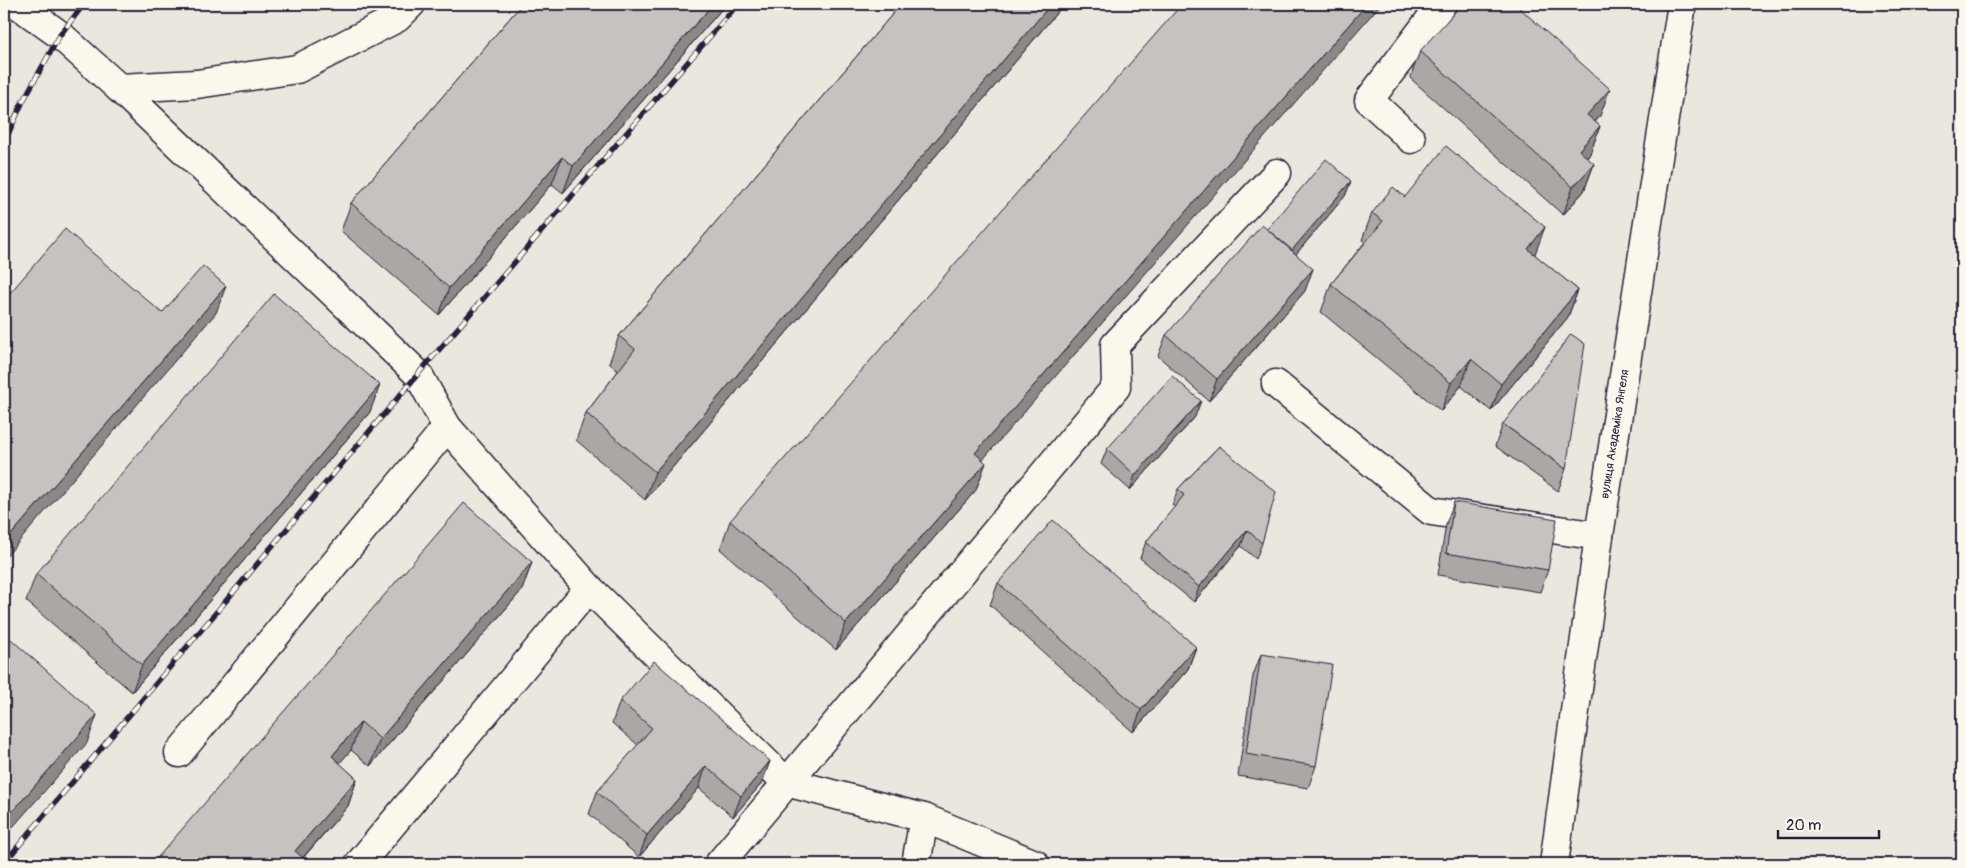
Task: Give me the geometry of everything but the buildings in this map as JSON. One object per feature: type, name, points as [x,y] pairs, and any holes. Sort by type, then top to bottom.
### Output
[{"type":"street","points":[[18,4],[60,35],[119,88],[418,374],[447,427],[589,588],[786,782],[924,818],[1035,864]]},
{"type":"street","points":[[119,88],[197,84],[296,69],[397,18],[411,4]]},
{"type":"street","points":[[1411,139],[1369,100],[1442,4]]},
{"type":"street","name":"вулиця Академіка Янгеля","points":[[1554,864],[1599,536],[1682,4]]},
{"type":"street","points":[[719,864],[1116,387],[1114,345],[1277,173]]},
{"type":"street","points":[[1276,384],[1431,511],[1599,536]]},
{"type":"street","points":[[179,753],[447,427]]},
{"type":"street","points":[[359,864],[589,588]]},
{"type":"street","points":[[916,864],[924,818]]},
{"type":"shaded area","points":[[4,4],[1962,4],[1962,864],[4,864]]},
{"type":"railway","points":[[4,143],[23,101],[60,35],[84,4]]},
{"type":"railway","points":[[4,863],[418,374],[738,4]]}]
